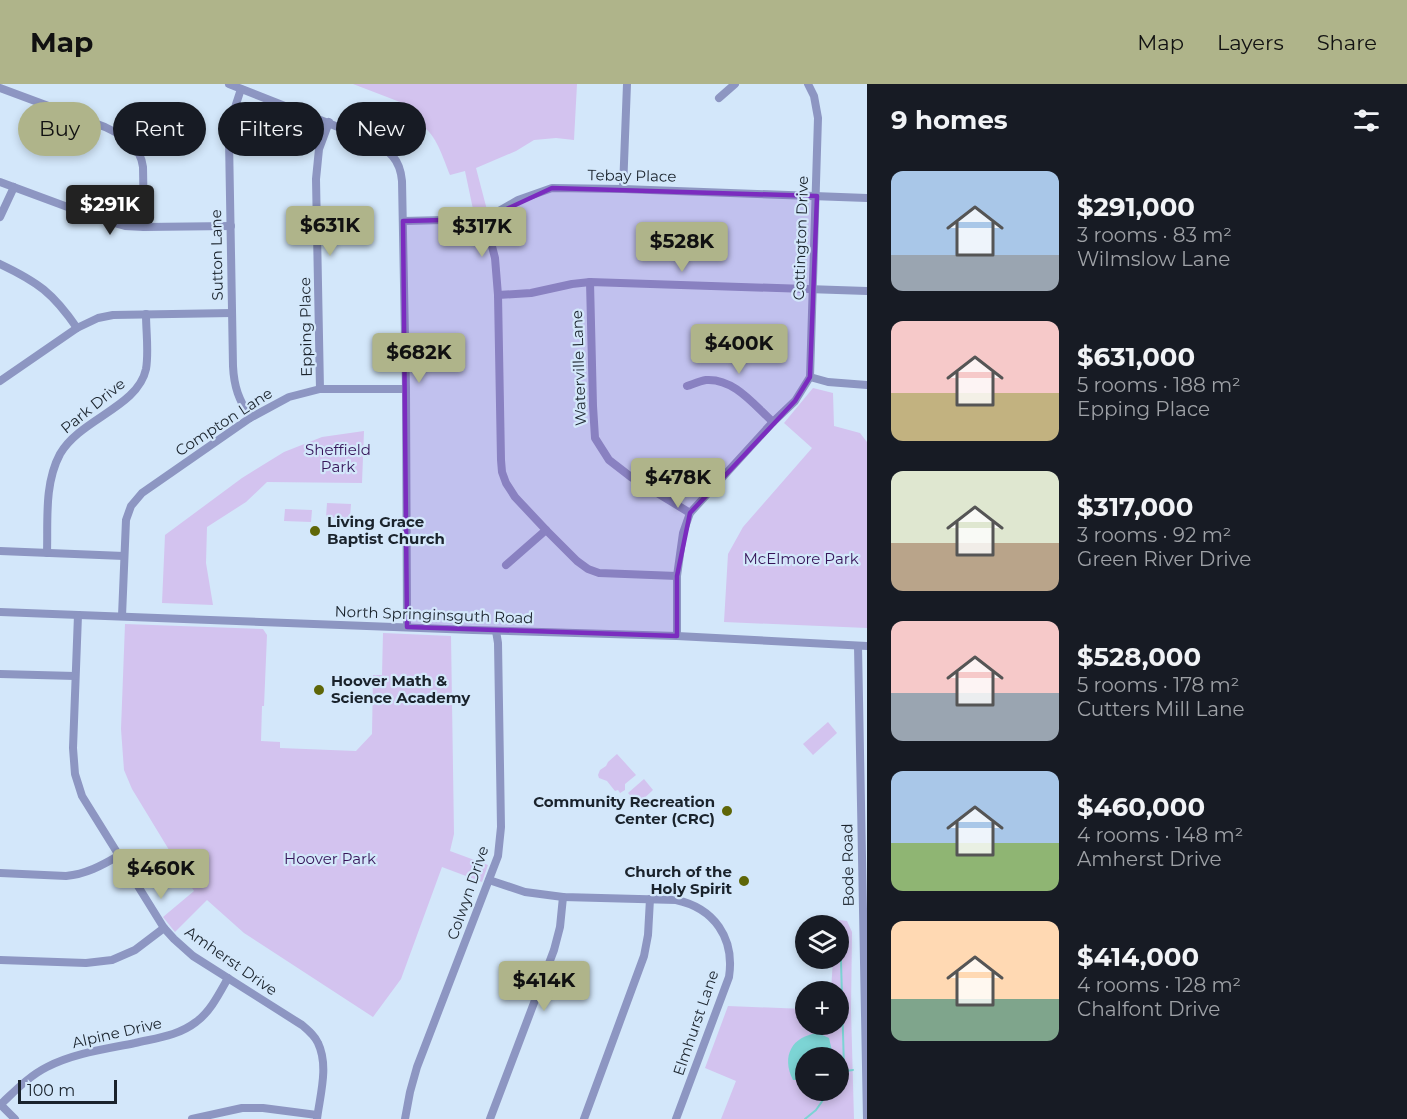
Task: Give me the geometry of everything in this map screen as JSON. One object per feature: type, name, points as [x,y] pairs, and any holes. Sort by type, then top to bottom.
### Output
[{"type":"street","points":[[230,84],[371,140],[391,152],[401,173],[406,389],[407,627]]},
{"type":"street","points":[[623,189],[627,84]]},
{"type":"street","points":[[719,98],[735,84]]},
{"type":"street","name":"Cottington Drive","points":[[808,84],[814,96],[818,118],[810,377]]},
{"type":"street","points":[[0,88],[105,127],[118,133],[138,150],[142,159],[144,227]]},
{"type":"street","name":"Sutton Lane","points":[[241,89],[230,127],[232,313],[234,383],[238,399],[250,418]]},
{"type":"street","name":"Epping Place","points":[[320,389],[316,178],[319,149],[329,122]]},
{"type":"street","points":[[0,182],[124,226],[231,226]]},
{"type":"street","points":[[0,217],[14,187]]},
{"type":"street","name":"Tebay Place","points":[[403,221],[485,219],[518,200],[552,188],[867,198]]},
{"type":"street","points":[[485,219],[495,258],[498,295],[502,472],[510,489],[546,530],[588,569],[599,573],[677,576]]},
{"type":"street","points":[[0,264],[44,288],[65,310],[77,328]]},
{"type":"street","points":[[498,295],[531,293],[590,282],[867,291]]},
{"type":"street","name":"Waterville Lane","points":[[590,282],[595,438],[609,460],[631,477],[690,513]]},
{"type":"street","points":[[0,381],[77,328],[105,316],[232,313]]},
{"type":"street","name":"Park Drive","points":[[46,553],[49,489],[57,461],[64,448],[77,434],[128,397],[141,383],[147,363],[146,314]]},
{"type":"street","points":[[677,636],[677,576],[683,533],[690,513],[795,401],[810,377],[828,382],[867,385]]},
{"type":"street","points":[[687,386],[705,380],[725,382],[738,390],[773,422]]},
{"type":"street","name":"Compton Lane","points":[[124,556],[126,520],[137,498],[250,418],[289,397],[320,389],[406,389]]},
{"type":"street","points":[[506,565],[546,530]]},
{"type":"street","points":[[0,552],[124,556],[123,616]]},
{"type":"street","name":"North Springinsguth Road","points":[[0,612],[677,636],[867,646]]},
{"type":"street","name":"Amherst Drive","points":[[78,615],[73,748],[75,774],[82,796],[164,928],[174,939],[193,956],[303,1025],[318,1042],[323,1058],[323,1070],[317,1117]]},
{"type":"street","name":"Colwyn Drive","points":[[405,1119],[417,1068],[498,855],[501,827],[496,631]]},
{"type":"street","name":"Bode Road","points":[[858,646],[867,1119]]},
{"type":"street","points":[[0,674],[75,676]]},
{"type":"street","points":[[0,873],[66,876],[97,868],[118,856]]},
{"type":"street","points":[[489,880],[525,892],[563,897],[650,899],[644,956],[584,1119]]},
{"type":"street","points":[[490,1119],[554,950],[560,927],[563,897]]},
{"type":"street","name":"Elmhurst Lane","points":[[650,899],[676,900],[699,908],[714,920],[723,935],[727,942],[730,960],[729,976],[676,1119]]},
{"type":"street","points":[[0,960],[86,963],[112,960],[135,950],[164,928]]},
{"type":"street","name":"Alpine Drive","points":[[0,1104],[33,1076],[63,1060],[169,1035],[187,1028],[204,1015],[228,978]]},
{"type":"street","points":[[0,1104],[15,1119]]},
{"type":"street","points":[[192,1119],[242,1108],[262,1108],[317,1117]]},
{"type":"highlighted area","points":[[552,188],[817,196],[810,377],[795,401],[690,513],[677,576],[677,636],[407,627],[403,221],[485,219]]},
{"type":"green space","points":[[353,84],[577,84],[574,140],[556,138],[534,140],[516,151],[476,168],[487,210],[474,214],[465,171],[450,175],[439,147],[426,129],[426,102],[400,102]]},
{"type":"green space","name":"McElmore Park","points":[[813,388],[833,393],[834,426],[860,433],[867,442],[867,628],[724,622],[728,554],[743,527],[812,448],[784,423]]},
{"type":"green space","name":"Sheffield Park","points":[[364,431],[362,483],[267,482],[246,502],[207,527],[206,563],[213,605],[162,603],[165,535],[242,478],[284,452],[322,437]]},
{"type":"green space","points":[[327,503],[351,504],[350,518],[326,517]]},
{"type":"green space","points":[[285,509],[312,510],[311,522],[284,521]]},
{"type":"green space","name":"Hoover Park","points":[[125,624],[263,629],[267,635],[261,741],[280,742],[280,748],[356,751],[372,734],[373,675],[382,675],[383,633],[451,636],[454,834],[450,851],[488,865],[482,882],[442,867],[401,979],[373,1017],[244,933],[207,900],[175,932],[163,917],[194,891],[132,789],[124,770],[121,729]]},
{"type":"green space","points":[[828,722],[837,733],[813,755],[803,744]]},
{"type":"green space","points":[[617,754],[636,775],[625,784],[625,790],[620,793],[598,775],[600,770]]},
{"type":"green space","points":[[644,779],[653,790],[638,804],[628,793]]},
{"type":"green space","points":[[849,925],[852,932],[851,1010],[854,1119],[721,1119],[736,1081],[705,1068],[728,1006],[795,1009],[795,1035],[849,1035],[849,981],[832,981],[832,969],[849,969]]},
{"type":"shaded area","points":[[809,1035],[822,1035],[829,1038],[831,1047],[795,1047],[795,1080],[793,1080],[788,1063],[789,1055],[791,1049],[801,1038]]},
{"type":"waterway","points":[[841,969],[844,1069],[853,1070]]},
{"type":"waterway","points":[[805,1119],[822,1101]]},
{"type":"place","name":"Living Grace Baptist Church","points":[[315,531]]},
{"type":"place","name":"Hoover Math & Science Academy","points":[[319,690]]},
{"type":"place","name":"Community Recreation Center (CRC)","points":[[727,811]]},
{"type":"place","name":"Church of the Holy Spirit","points":[[744,881]]}]
